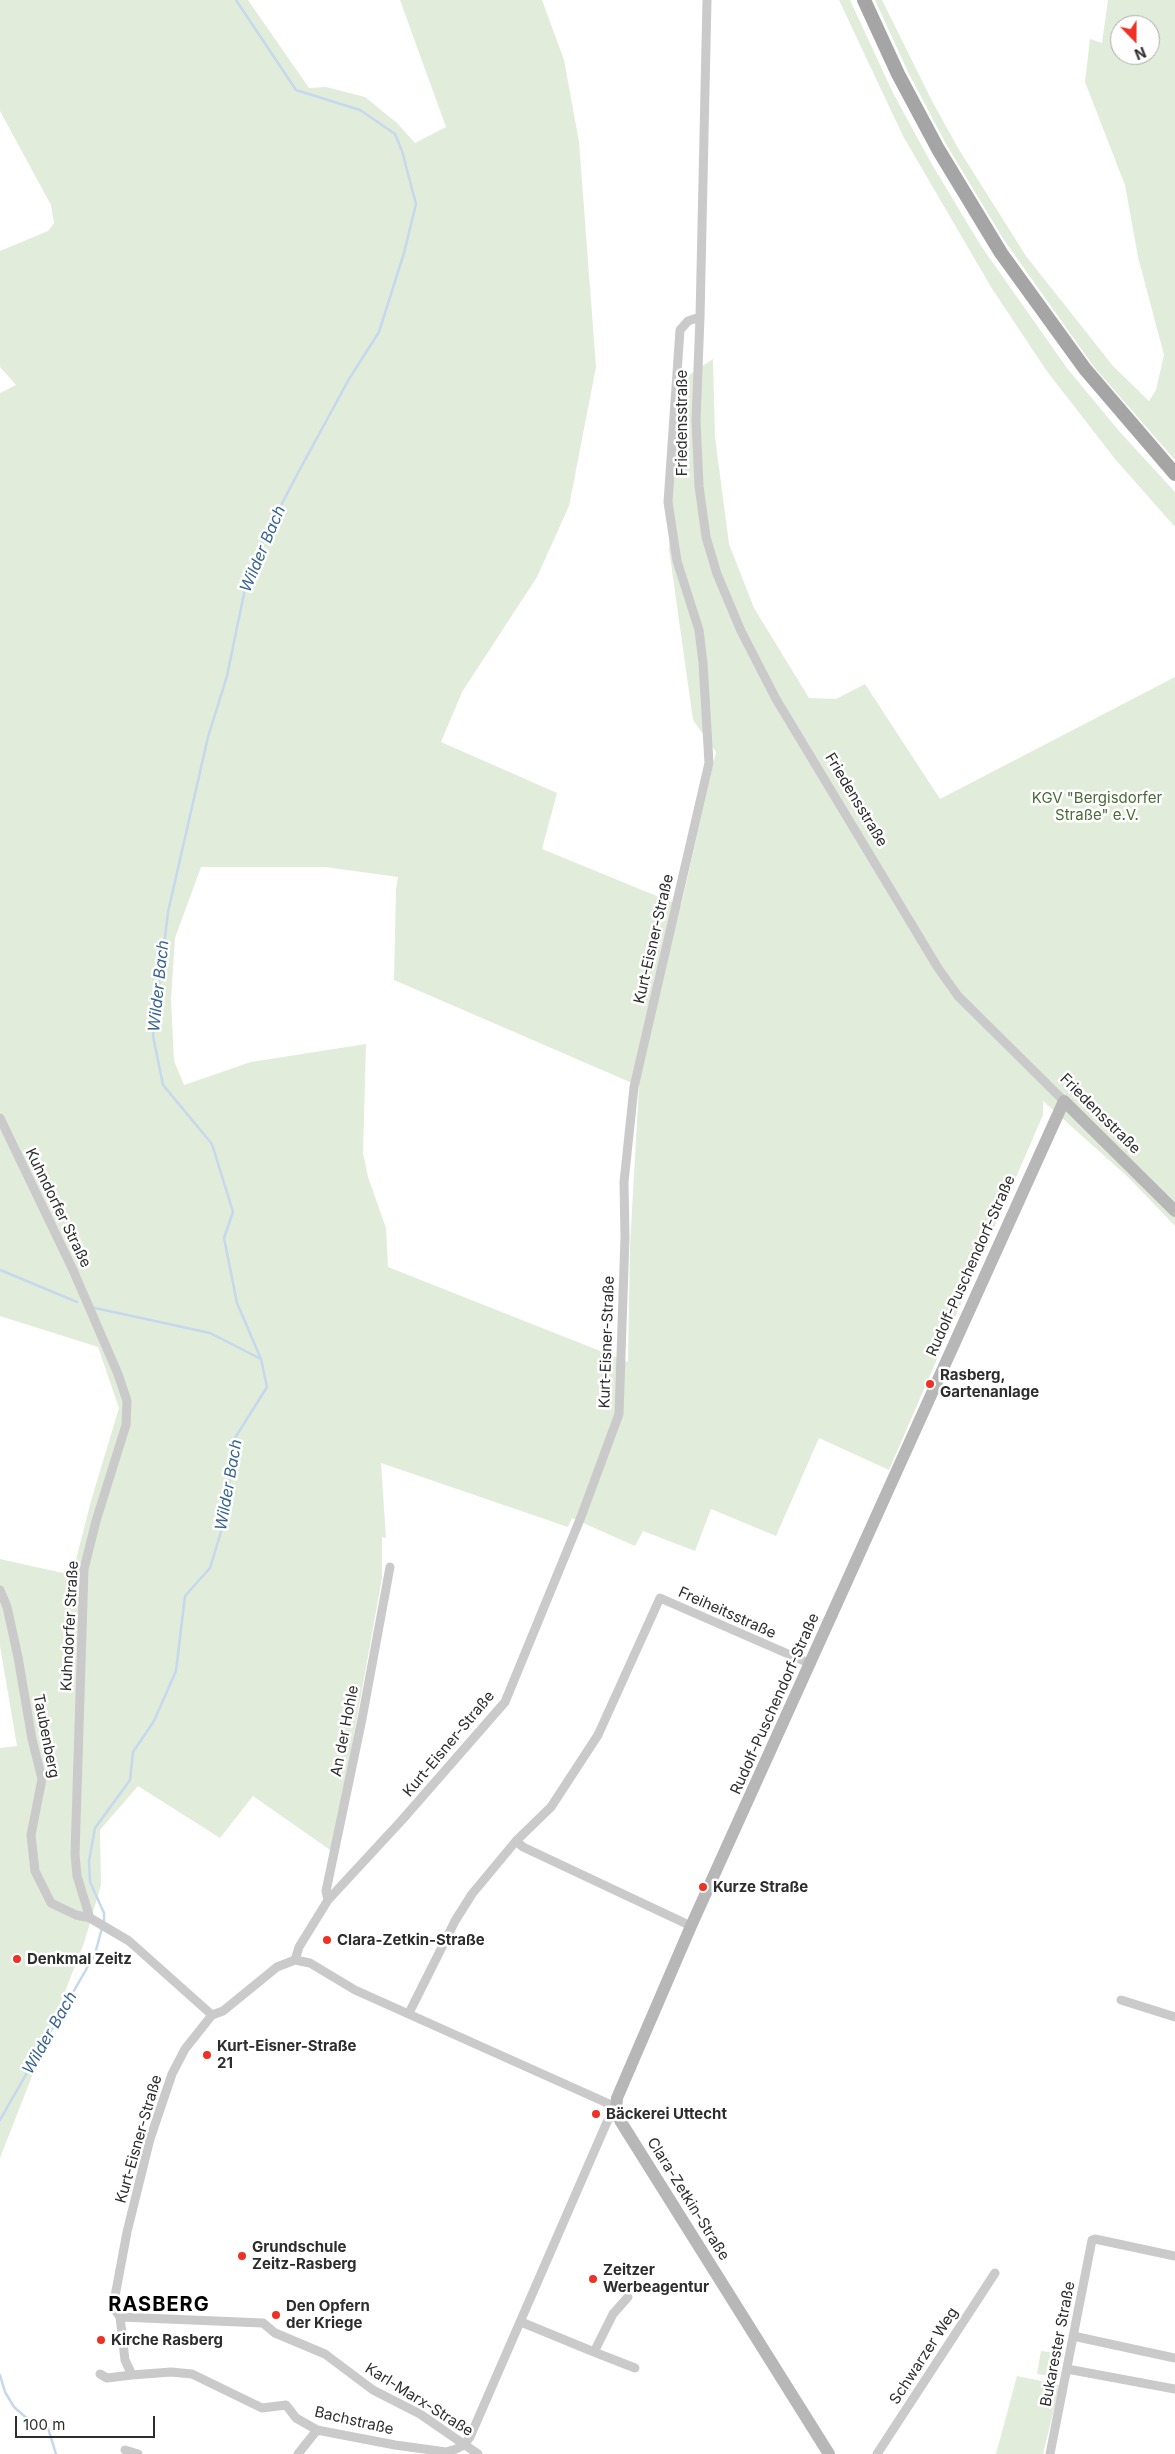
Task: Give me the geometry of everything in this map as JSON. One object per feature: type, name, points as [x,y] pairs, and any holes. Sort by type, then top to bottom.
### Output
[{"type":"main road","points":[[864,0],[898,74],[934,142],[1001,253],[1085,369],[1175,474]]},
{"type":"street","name":"Friedensstraße","points":[[707,0],[696,421],[699,486],[706,537],[717,574],[741,631],[776,699],[938,968],[958,996],[1175,1211]]},
{"type":"street","name":"Kurt-Eisner-Straße","points":[[120,2317],[115,2313],[114,2300],[127,2232],[150,2139],[177,2061],[194,2036],[212,2015],[223,2011],[277,1967],[295,1960],[299,1947],[328,1900],[402,1820],[505,1702],[581,1517],[619,1414],[625,1237],[624,1182],[634,1087],[709,763],[699,630],[677,561],[668,502],[680,361],[680,330],[688,321],[700,317]]},
{"type":"street","name":"Rudolf-Puschendorf-Straße","points":[[464,2445],[521,2322],[604,2128],[616,2107],[619,2092],[691,1926],[811,1664],[961,1325],[1064,1101]]},
{"type":"street","name":"Kuhndorfer Straße","points":[[0,1118],[73,1270],[118,1374],[127,1401],[126,1425],[96,1522],[84,1569],[75,1854],[77,1876],[94,1920]]},
{"type":"street","name":"An der Hohle","points":[[328,1900],[326,1891],[362,1719],[390,1567]]},
{"type":"street","name":"Taubenberg","points":[[0,1590],[7,1607],[18,1657],[32,1739],[42,1779],[32,1835],[35,1871],[50,1904],[94,1920]]},
{"type":"street","name":"Freiheitsstraße","points":[[516,1841],[551,1807],[598,1735],[660,1598],[811,1664]]},
{"type":"street","points":[[409,2013],[463,1908],[485,1877],[516,1841],[523,1847],[691,1926]]},
{"type":"street","points":[[94,1920],[140,1950],[208,2014],[212,2015]]},
{"type":"street","points":[[295,1960],[310,1963],[348,1986],[616,2107]]},
{"type":"street","points":[[1120,2000],[1175,2017]]},
{"type":"street","name":"Clara-Zetkin-Straße","points":[[616,2107],[625,2128],[829,2454]]},
{"type":"street","name":"Bukarester Straße","points":[[1050,2454],[1092,2240],[1175,2256]]},
{"type":"street","name":"Schwarzer Weg","points":[[876,2454],[995,2273]]},
{"type":"street","points":[[594,2352],[613,2314],[628,2297]]},
{"type":"street","points":[[120,2317],[125,2360],[132,2375]]},
{"type":"street","name":"Karl-Marx-Straße","points":[[120,2317],[263,2323],[275,2333],[325,2354],[373,2390],[420,2414],[478,2454]]},
{"type":"street","points":[[521,2322],[635,2368]]},
{"type":"street","points":[[1073,2336],[1175,2358]]},
{"type":"street","points":[[1067,2369],[1175,2390]]},
{"type":"street","name":"Bachstraße","points":[[100,2374],[107,2378],[171,2372],[192,2374],[262,2408],[286,2405],[296,2418],[317,2430],[356,2439],[446,2452],[464,2445]]},
{"type":"street","points":[[298,2454],[317,2430]]},
{"type":"street","points":[[125,2450],[138,2454]]},
{"type":"green space","name":"KGV \"Bergisdorfer Straße\" e.V.","points":[[0,0],[248,0],[309,88],[326,87],[365,97],[397,123],[415,143],[446,127],[400,0],[542,0],[564,60],[579,142],[596,367],[569,506],[537,577],[462,692],[441,742],[557,793],[542,849],[681,906],[716,752],[693,720],[669,549],[674,456],[683,379],[713,359],[715,437],[729,544],[754,608],[809,698],[836,699],[865,684],[940,799],[1175,677],[1175,1226],[1129,1178],[1043,1101],[1043,1115],[889,1470],[819,1438],[776,1536],[711,1509],[695,1551],[643,1531],[635,1546],[572,1518],[568,1527],[381,1463],[386,1538],[382,1537],[382,1578],[333,1852],[253,1796],[220,1838],[138,1786],[100,1830],[101,1885],[84,1943],[0,2158],[0,1748],[17,1746],[0,1646],[0,1559],[72,1575],[91,1501],[119,1408],[98,1347],[0,1316],[0,393],[16,385],[0,367],[0,251],[48,231],[54,223],[51,205],[0,111]],"holes":[[[201,867],[325,867],[398,877],[396,889],[394,980],[639,1086],[630,1246],[628,1362],[388,1267],[386,1228],[368,1177],[363,1153],[366,1044],[251,1062],[184,1085],[174,1061],[171,999],[175,938]]]},
{"type":"green space","points":[[839,0],[850,0],[893,93],[930,161],[981,246],[1067,368],[1119,431],[1175,492],[1175,527],[1115,459],[1046,370],[991,287],[903,136]]},
{"type":"green space","points":[[875,0],[882,0],[932,101],[958,148],[1026,256],[1113,366],[1149,401],[1156,390],[1164,355],[1138,257],[1125,185],[1085,82],[1090,39],[1102,43],[1108,0],[1175,0],[1175,460],[1094,367],[1004,240],[946,144],[908,72]]},
{"type":"green space","points":[[1041,2351],[1058,2353],[1055,2377],[1037,2374]]},
{"type":"green space","points":[[1017,2376],[1060,2385],[1043,2454],[996,2454]]},
{"type":"waterway","name":"Wilder Bach","points":[[104,1923],[104,1913],[90,1882],[89,1861],[95,1828],[130,1780],[133,1752],[154,1721],[176,1671],[185,1596],[210,1568],[224,1522],[235,1438],[267,1387],[261,1359],[237,1303],[224,1238],[233,1212],[212,1144],[163,1085],[153,1036],[168,912],[208,737],[227,676],[246,584],[265,536],[299,471],[349,379],[379,332],[404,253],[416,204],[402,151],[395,134],[360,110],[296,90],[236,0]]},
{"type":"waterway","points":[[0,1270],[77,1302]]},
{"type":"waterway","points":[[95,1308],[210,1333],[261,1359]]},
{"type":"waterway","name":"Wilder Bach","points":[[0,2120],[95,1954],[102,1928]]},
{"type":"waterway","name":"Wilder Bach","points":[[0,2375],[5,2392],[14,2407],[30,2421]]},
{"type":"waterway","name":"Wilder Bach","points":[[39,2424],[48,2428],[56,2454]]},
{"type":"place","name":"Rasberg, Gartenanlage","points":[[930,1384]]},
{"type":"place","name":"Kurze Straße","points":[[703,1887]]},
{"type":"place","name":"Clara-Zetkin-Straße","points":[[327,1940]]},
{"type":"place","name":"Denkmal Zeitz","points":[[17,1959]]},
{"type":"place","name":"Kurt-Eisner-Straße 21","points":[[207,2055]]},
{"type":"place","name":"Bäckerei Uttecht","points":[[596,2114]]},
{"type":"place","name":"Grundschule Zeitz-Rasberg","points":[[242,2256]]},
{"type":"place","name":"Zeitzer Werbeagentur","points":[[593,2279]]},
{"type":"place","name":"Den Opfern der Kriege","points":[[276,2315]]},
{"type":"place","name":"Kirche Rasberg","points":[[101,2340]]},
{"type":"district","name":"RASBERG","points":[[159,2305]]}]
